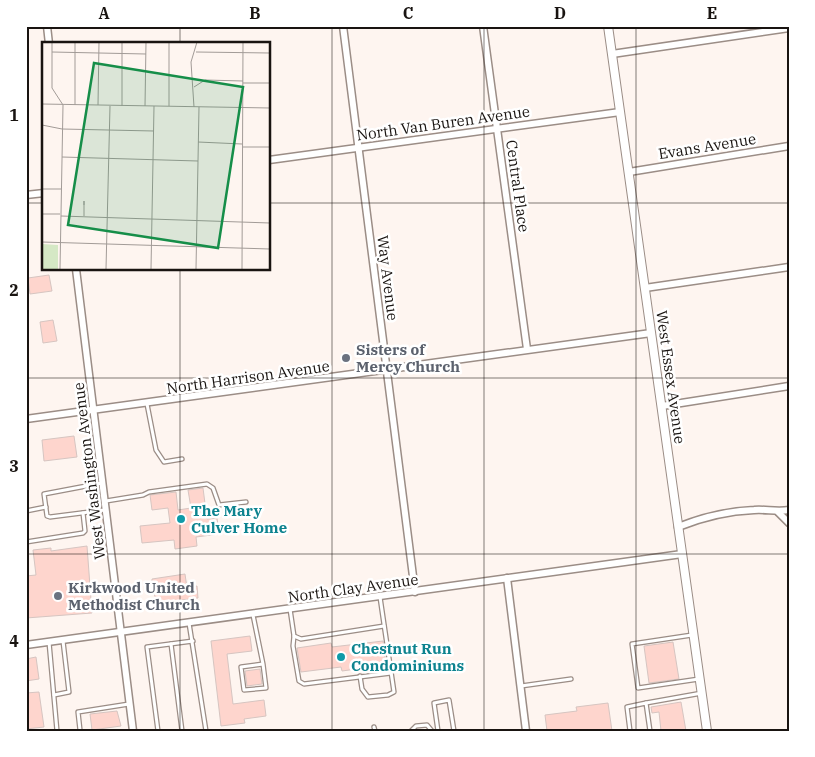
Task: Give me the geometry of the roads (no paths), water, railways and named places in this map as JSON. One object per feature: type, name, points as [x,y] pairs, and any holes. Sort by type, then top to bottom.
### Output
[{"type":"street","points":[[46,26],[49,42]]},
{"type":"street","name":"Way Avenue","points":[[343,26],[415,592]]},
{"type":"street","name":"Central Place","points":[[483,26],[527,350]]},
{"type":"street","name":"West Essex Avenue","points":[[608,26],[707,731]]},
{"type":"street","points":[[612,54],[789,28]]},
{"type":"street","name":"North Van Buren Avenue","points":[[270,160],[498,127],[620,112]]},
{"type":"street","name":"Evans Avenue","points":[[628,172],[789,146]]},
{"type":"street","points":[[26,195],[42,193]]},
{"type":"street","points":[[645,288],[789,267]]},
{"type":"street","name":"West Washington Avenue","points":[[76,270],[133,731]]},
{"type":"street","name":"North Harrison Avenue","points":[[26,419],[651,333]]},
{"type":"street","points":[[662,406],[789,386]]},
{"type":"street","points":[[678,527],[721,513],[757,509],[778,512],[789,510]]},
{"type":"street","points":[[778,512],[789,523]]},
{"type":"street","name":"North Clay Avenue","points":[[26,645],[682,554]]},
{"type":"street","points":[[507,578],[526,731]]},
{"type":"lane","points":[[147,403],[156,450],[164,462],[182,459]]},
{"type":"lane","points":[[102,483],[46,492],[47,516],[106,510]]},
{"type":"lane","points":[[105,501],[143,496],[149,492],[192,484],[207,484],[212,488],[219,505],[246,502]]},
{"type":"lane","points":[[26,511],[46,507]]},
{"type":"lane","points":[[26,542],[85,531],[83,513]]},
{"type":"lane","points":[[360,676],[362,689],[368,697],[388,695],[394,692],[380,597]]},
{"type":"lane","points":[[290,609],[294,636],[293,646],[299,681],[304,684],[391,673]]},
{"type":"lane","points":[[253,614],[263,664],[266,688],[244,690],[241,667],[263,664]]},
{"type":"lane","points":[[189,623],[206,731]]},
{"type":"lane","points":[[294,636],[301,639],[384,626]]},
{"type":"lane","points":[[694,635],[632,644],[638,688],[700,679]]},
{"type":"lane","points":[[54,695],[69,692],[63,640]]},
{"type":"lane","points":[[158,731],[147,647],[192,640]]},
{"type":"lane","points":[[49,642],[57,731]]},
{"type":"lane","points":[[172,644],[182,731]]},
{"type":"lane","points":[[520,686],[570,679]]},
{"type":"lane","points":[[630,731],[626,707],[702,693]]},
{"type":"lane","points":[[438,731],[434,703],[450,700],[454,731]]},
{"type":"lane","points":[[646,703],[650,731]]},
{"type":"lane","points":[[80,730],[78,712],[129,704]]},
{"type":"lane","points":[[411,731],[416,726],[427,725],[432,731]]},
{"type":"place","name":"Sisters of Mercy Church","points":[[346,358]]},
{"type":"place","name":"The Mary Culver Home","points":[[181,519]]},
{"type":"place","name":"Kirkwood United Methodist Church","points":[[58,596]]},
{"type":"place","name":"Chestnut Run Condominiums","points":[[341,657]]}]
